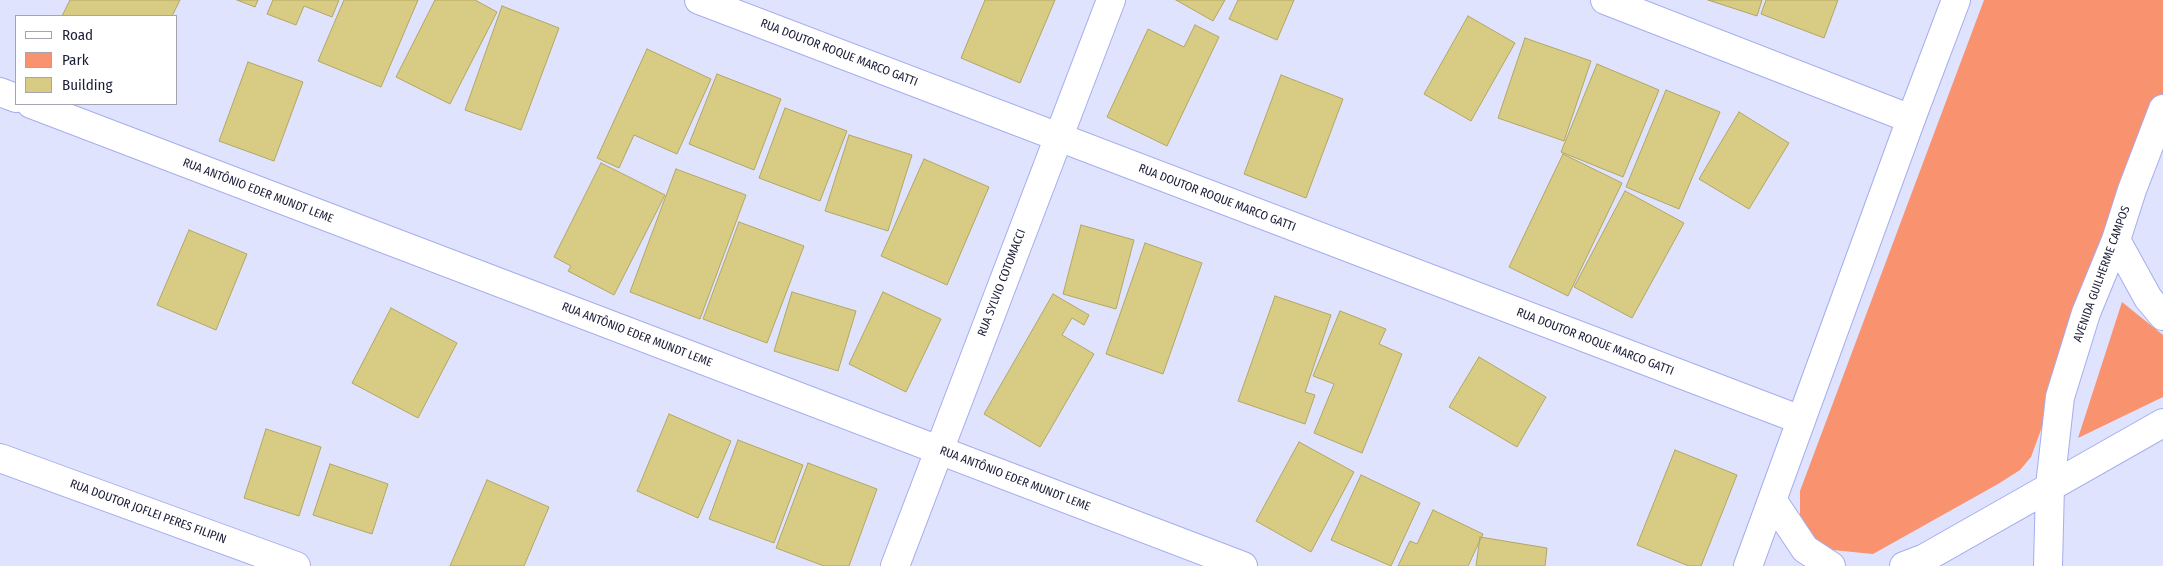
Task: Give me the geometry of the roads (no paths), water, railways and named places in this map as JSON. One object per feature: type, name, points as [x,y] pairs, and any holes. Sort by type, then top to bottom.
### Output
[{"type":"street","name":"RUA DOUTOR ROQUE MARCO GATTI","points":[[699,0],[1801,420]]},
{"type":"street","name":"RUA SYLVIO COTOMACCI","points":[[895,566],[1110,0]]},
{"type":"street","points":[[1605,0],[1911,119]]},
{"type":"street","points":[[1748,566],[1956,0]]},
{"type":"street","points":[[0,92],[15,98]]},
{"type":"street","name":"RUA ANTÔNIO EDER MUNDT LEME","points":[[33,105],[1243,566]]},
{"type":"street","name":"AVENIDA GUILHERME CAMPOS","points":[[2048,566],[2050,486],[2060,397],[2086,313],[2116,240],[2132,190],[2163,109]]},
{"type":"street","points":[[2116,240],[2148,298],[2163,316]]},
{"type":"street","points":[[1904,566],[1925,558],[2163,423]]},
{"type":"street","name":"RUA DOUTOR JOFLEI PERES FILIPIN","points":[[0,458],[296,566]]},
{"type":"street","points":[[1773,501],[1805,549],[1831,566]]}]
